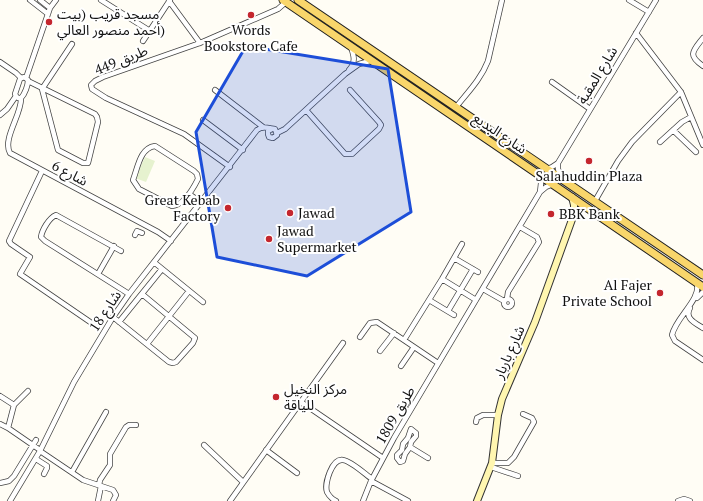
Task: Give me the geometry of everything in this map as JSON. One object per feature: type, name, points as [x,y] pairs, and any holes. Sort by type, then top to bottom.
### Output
[{"type":"main road","name":"شارع البديع","points":[[298,0],[309,4],[518,150],[562,178],[703,275]]},
{"type":"main road","name":"شارع البديع","points":[[285,1],[700,285]]},
{"type":"main road","points":[[513,158],[518,150]]},
{"type":"street","points":[[30,0],[48,14]]},
{"type":"street","points":[[40,0],[50,8]]},
{"type":"street","points":[[18,97],[15,94],[18,86],[25,79],[50,8],[56,0]]},
{"type":"street","points":[[101,0],[150,31]]},
{"type":"street","points":[[143,41],[170,0],[200,43]]},
{"type":"street","points":[[456,107],[481,76],[486,66],[502,0]]},
{"type":"street","points":[[629,0],[649,12]]},
{"type":"street","name":"شارع المقبة","points":[[558,163],[656,0]]},
{"type":"street","name":"طريق 449","points":[[230,167],[184,134],[106,98],[92,89],[91,85],[94,81],[103,77],[200,43],[278,9],[285,1]]},
{"type":"street","points":[[636,33],[681,92],[703,145]]},
{"type":"street","points":[[703,38],[693,52],[692,56],[694,60],[703,66]]},
{"type":"street","points":[[0,62],[42,89],[95,114],[98,117],[88,163],[58,150],[42,89],[72,44]]},
{"type":"street","points":[[345,74],[354,63],[351,47]]},
{"type":"street","points":[[215,90],[264,127],[283,131],[345,74],[362,62],[370,60]]},
{"type":"street","points":[[0,115],[26,88],[25,79]]},
{"type":"street","points":[[552,82],[590,109]]},
{"type":"street","points":[[18,86],[26,88]]},
{"type":"street","points":[[306,110],[346,154],[352,154],[381,126],[350,90]]},
{"type":"street","points":[[596,201],[618,161],[632,142],[681,92]]},
{"type":"street","name":"شارع 6","points":[[18,97],[20,106],[8,149],[12,155],[162,234],[171,241]]},
{"type":"street","points":[[660,142],[682,122],[691,117]]},
{"type":"street","points":[[202,120],[243,150]]},
{"type":"street","name":"شارع 18","points":[[12,501],[40,451],[74,382],[113,317],[129,294],[202,203],[255,133],[260,128],[264,127]]},
{"type":"street","points":[[268,134],[268,131],[275,130]]},
{"type":"street","points":[[255,133],[263,132],[268,134],[269,137],[273,138],[277,136],[275,130]]},
{"type":"street","points":[[673,130],[696,152]]},
{"type":"street","points":[[155,146],[194,170],[198,179],[189,194],[178,204],[172,206],[139,189],[133,180],[144,151],[149,147],[155,146]]},
{"type":"street","points":[[547,169],[552,168],[558,163]]},
{"type":"street","points":[[558,163],[558,169],[562,178]]},
{"type":"street","points":[[42,171],[10,241],[11,244],[30,257],[20,274],[96,326]]},
{"type":"street","points":[[539,175],[541,183],[540,192]]},
{"type":"street","name":"طريق 1809","points":[[364,501],[371,480],[438,362],[540,192],[553,184]]},
{"type":"street","points":[[189,194],[202,203]]},
{"type":"street","name":"شارع باربار","points":[[477,501],[491,464],[498,415],[504,394],[535,322],[574,214],[572,197]]},
{"type":"street","points":[[574,214],[579,209],[586,206]]},
{"type":"street","points":[[121,251],[56,215],[51,217],[41,237],[129,294]]},
{"type":"street","points":[[138,233],[141,223]]},
{"type":"street","points":[[483,288],[506,300],[508,292],[539,242],[537,237],[520,227]]},
{"type":"street","points":[[404,340],[462,244]]},
{"type":"street","points":[[98,274],[114,246]]},
{"type":"street","points":[[454,258],[478,272]]},
{"type":"street","points":[[155,263],[203,302]]},
{"type":"street","points":[[119,322],[162,269]]},
{"type":"street","points":[[448,311],[474,269]]},
{"type":"street","points":[[442,279],[476,300]]},
{"type":"street","points":[[700,285],[697,294],[679,320],[673,333],[674,339],[703,360]]},
{"type":"street","points":[[147,344],[189,291]]},
{"type":"street","points":[[703,292],[688,311],[688,317],[703,328]]},
{"type":"street","points":[[113,317],[173,363],[176,362],[194,343],[194,337],[142,294]]},
{"type":"street","points":[[429,300],[454,315]]},
{"type":"street","points":[[679,320],[691,320]]},
{"type":"street","points":[[360,337],[368,325],[373,322],[379,322],[438,362]]},
{"type":"street","points":[[380,351],[394,333]]},
{"type":"street","points":[[230,501],[344,343]]},
{"type":"street","name":"طريق 1809","points":[[401,366],[414,346]]},
{"type":"street","points":[[8,428],[14,405],[28,391]]},
{"type":"street","points":[[0,396],[14,405]]},
{"type":"street","points":[[301,402],[383,458]]},
{"type":"street","points":[[72,472],[106,412]]},
{"type":"street","points":[[476,422],[477,418],[483,414],[498,415]]},
{"type":"street","points":[[491,464],[508,463],[514,458],[534,422],[532,418],[523,414]]},
{"type":"street","points":[[0,424],[86,482],[114,491],[116,495],[113,501]]},
{"type":"street","points":[[98,501],[100,480],[110,465],[110,454],[126,427],[136,425]]},
{"type":"street","points":[[406,427],[411,429],[410,447]]},
{"type":"street","points":[[394,438],[403,444]]},
{"type":"street","points":[[0,483],[9,481],[14,476],[36,440]]},
{"type":"street","points":[[403,444],[410,440]]},
{"type":"street","points":[[403,444],[403,452],[410,447]]},
{"type":"street","points":[[204,445],[244,482]]},
{"type":"street","points":[[410,447],[428,458]]},
{"type":"street","points":[[266,450],[297,473]]},
{"type":"street","points":[[36,458],[47,466],[44,474]]},
{"type":"street","points":[[336,501],[328,494],[327,489],[332,465],[341,459],[346,460],[371,480],[408,501]]},
{"type":"street","points":[[491,464],[518,476]]},
{"type":"street","points":[[678,501],[684,499],[690,501]]},
{"type":"highlighted area","points":[[246,46],[388,69],[411,212],[307,276],[217,257],[196,132]]},
{"type":"green space","points":[[145,157],[155,161],[146,182],[135,178]]},
{"type":"place","name":"Words Bookstore Cafe","points":[[251,15]]},
{"type":"place","name":"مسجد قريب (بيت أحمد منصور العالي)","points":[[49,22]]},
{"type":"place","name":"Salahuddin Plaza","points":[[589,161]]},
{"type":"place","name":"Great Kebab Factory","points":[[228,208]]},
{"type":"place","name":"Jawad","points":[[290,213]]},
{"type":"place","name":"BBK Bank","points":[[551,214]]},
{"type":"place","name":"Jawad Supermarket","points":[[269,239]]},
{"type":"place","name":"Al Fajer Private School","points":[[660,293]]},
{"type":"place","name":"مركز النخيل للياقة","points":[[276,397]]}]
